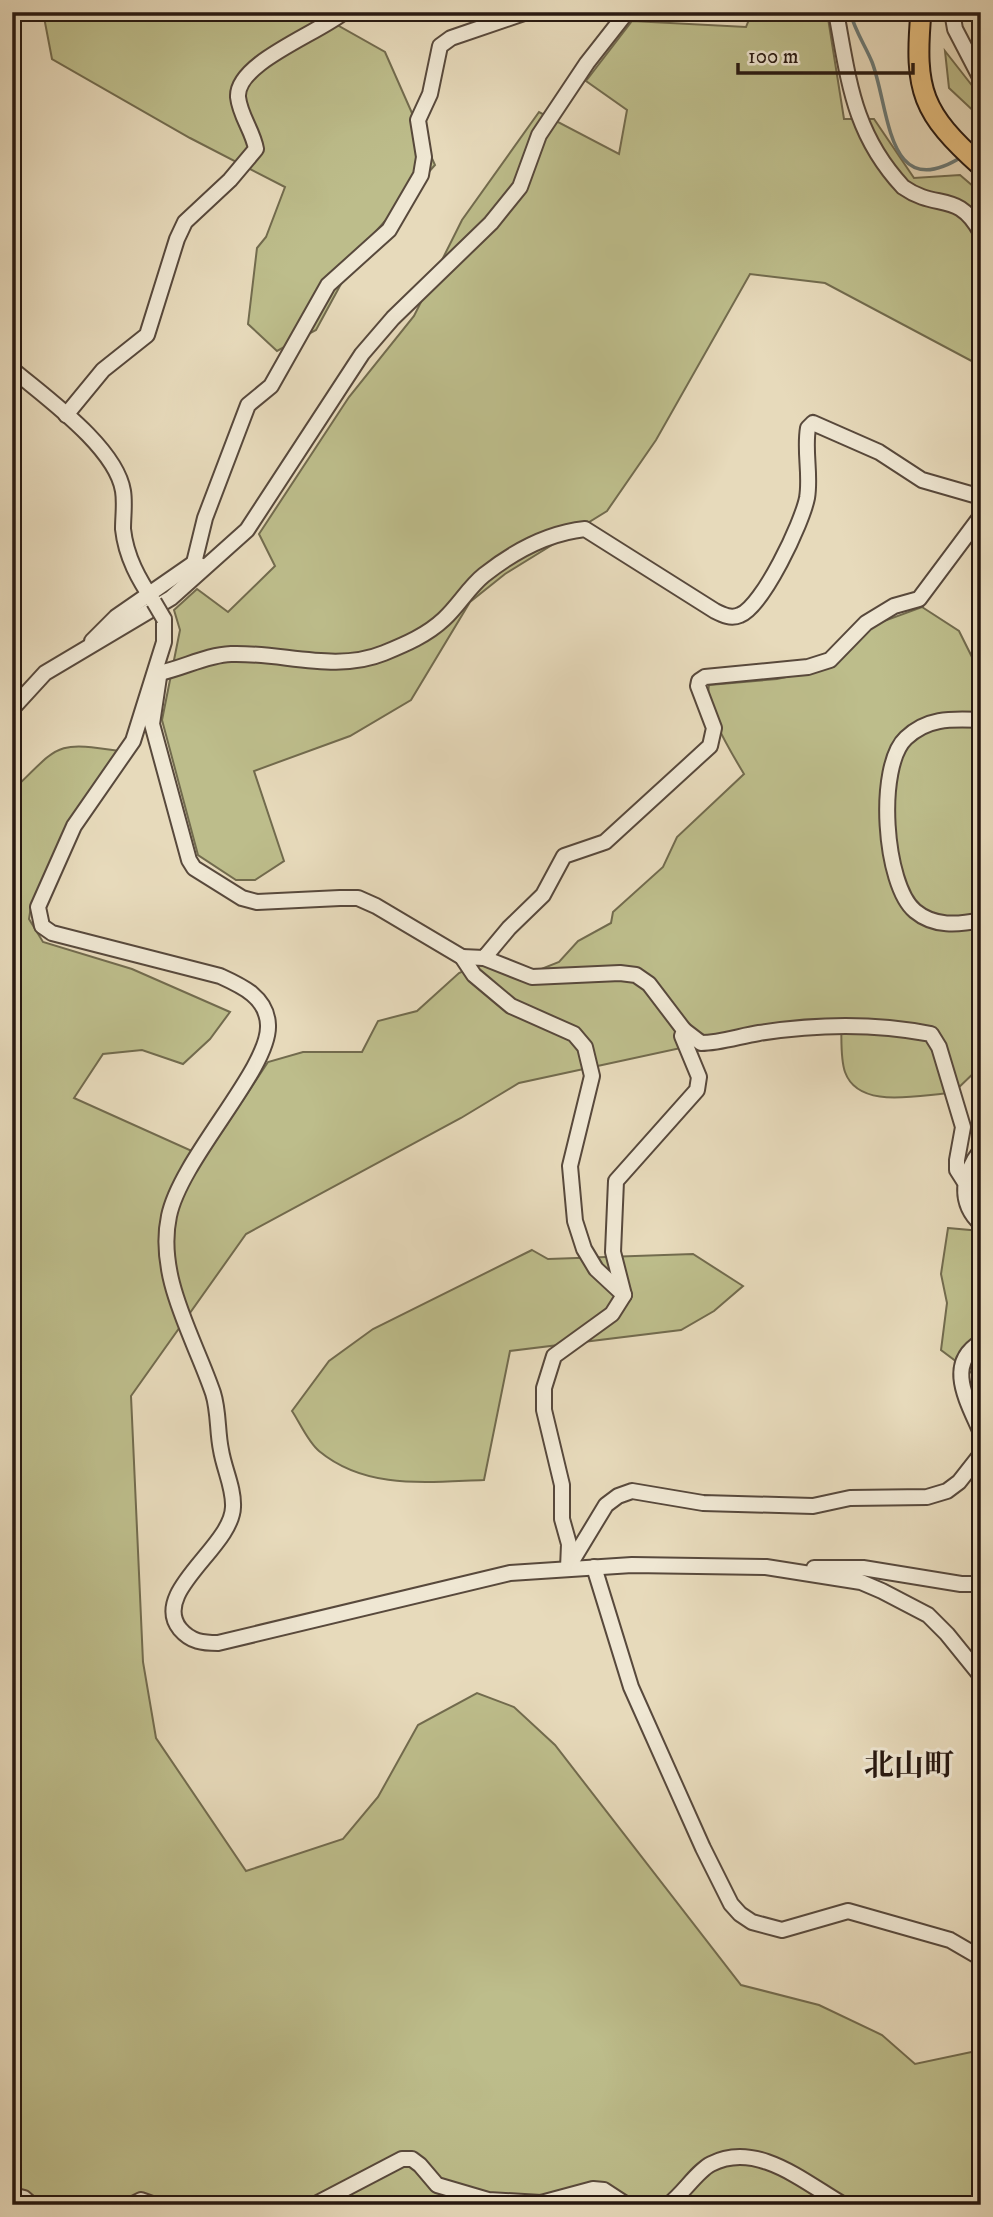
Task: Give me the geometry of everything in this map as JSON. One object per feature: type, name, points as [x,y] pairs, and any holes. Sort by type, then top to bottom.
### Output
[{"type":"main road","points":[[921,12],[916,60],[921,88],[941,127],[972,158]]},
{"type":"street","points":[[66,415],[103,370],[147,335],[177,239],[185,222],[230,180],[256,149],[240,108],[239,83],[249,70],[265,59],[310,36],[344,12]]},
{"type":"street","points":[[12,709],[45,673],[88,646],[144,617],[200,565],[205,518],[248,405],[271,386],[328,285],[389,230],[425,167],[418,120],[430,94],[440,46],[451,38],[527,12]]},
{"type":"street","points":[[88,646],[102,629],[200,565],[247,530],[362,354],[393,318],[491,223],[520,187],[539,135],[587,63],[627,12]]},
{"type":"street","points":[[836,12],[853,103],[862,128],[903,187],[912,193],[962,208],[972,217],[981,233]]},
{"type":"street","points":[[952,12],[955,29],[981,79]]},
{"type":"street","points":[[12,369],[66,415],[97,445],[114,467],[123,489],[124,530],[128,551],[139,581],[164,619],[164,642],[133,741],[74,827],[38,906],[42,926],[52,933],[220,976],[244,986],[261,1002],[269,1026],[266,1045],[191,1163],[169,1214],[166,1249],[170,1272],[214,1395],[220,1451],[234,1505],[227,1530],[177,1592],[174,1616],[178,1627],[188,1637],[202,1643],[218,1643],[510,1573],[594,1567],[766,1567],[861,1582],[928,1615],[981,1676]]},
{"type":"street","points":[[156,673],[178,670],[211,656],[231,654],[350,662],[381,654],[418,639],[444,619],[483,576],[525,548],[564,531],[585,529],[715,611],[729,617],[742,615],[766,588],[803,513],[807,497],[806,438],[808,428],[813,423],[879,452],[922,480],[981,497]]},
{"type":"street","points":[[484,958],[509,928],[543,895],[564,856],[606,842],[710,746],[714,728],[698,686],[699,681],[705,677],[807,667],[830,660],[866,623],[894,606],[919,599],[981,516]]},
{"type":"street","points":[[156,673],[152,723],[188,860],[194,869],[242,898],[257,902],[358,898],[463,957],[484,958],[532,977],[610,973],[636,975],[649,984],[684,1030],[701,1043],[761,1032],[837,1026],[894,1027],[931,1034],[939,1047],[963,1127],[957,1170],[964,1181],[968,1206],[981,1224]]},
{"type":"street","points":[[981,720],[944,718],[906,737],[898,747],[894,760],[888,796],[892,862],[908,904],[934,921],[960,925],[981,920]]},
{"type":"street","points":[[463,957],[474,975],[492,993],[511,1006],[574,1034],[585,1047],[592,1076],[570,1166],[575,1221],[584,1249],[596,1269],[624,1295]]},
{"type":"street","points":[[568,1568],[569,1544],[562,1518],[562,1485],[546,1423],[544,1388],[554,1356],[612,1314],[624,1295],[613,1252],[616,1181],[697,1090],[699,1077],[682,1036],[684,1030]]},
{"type":"street","points":[[964,1181],[968,1166],[981,1150]]},
{"type":"street","points":[[981,1342],[970,1349],[964,1359],[960,1381],[981,1433]]},
{"type":"street","points":[[568,1568],[606,1506],[618,1496],[632,1490],[703,1503],[813,1506],[850,1498],[928,1497],[947,1491],[959,1482],[981,1454]]},
{"type":"street","points":[[594,1567],[631,1687],[703,1848],[731,1904],[740,1914],[752,1922],[782,1930],[848,1911],[950,1940],[981,1958]]},
{"type":"street","points":[[807,1573],[814,1568],[863,1568],[961,1584],[981,1584]]},
{"type":"street","points":[[668,2205],[684,2193],[710,2165],[744,2156],[764,2160],[844,2205]]},
{"type":"street","points":[[314,2205],[402,2159],[412,2159],[437,2185],[488,2200],[541,2203],[593,2189],[604,2190],[626,2205]]},
{"type":"street","points":[[12,2195],[24,2198],[32,2205]]},
{"type":"street","points":[[131,2205],[141,2200],[155,2205]]},
{"type":"green space","points":[[43,12],[314,12],[385,52],[435,165],[360,249],[316,330],[277,351],[248,324],[257,248],[266,237],[285,187],[190,138],[52,59]]},
{"type":"green space","points":[[752,12],[797,12],[828,18],[844,119],[874,119],[914,178],[960,175],[981,193],[981,366],[825,283],[750,274],[656,440],[607,511],[505,574],[470,602],[411,700],[350,736],[254,771],[284,861],[255,880],[236,880],[198,855],[162,720],[180,630],[174,610],[197,589],[228,612],[275,566],[259,534],[349,397],[414,316],[462,220],[539,112],[619,154],[627,110],[586,81],[632,21],[746,27]]},
{"type":"green space","points":[[945,51],[981,97],[981,118],[949,88]]},
{"type":"green space","points":[[922,607],[959,631],[976,665],[981,664],[981,1066],[953,1093],[892,1098],[863,1092],[852,1084],[843,1066],[841,1023],[782,1026],[519,1083],[461,1118],[246,1234],[131,1396],[143,1662],[156,1738],[246,1871],[343,1839],[378,1797],[418,1725],[477,1693],[514,1707],[555,1745],[741,1985],[819,2005],[882,2035],[915,2064],[981,2050],[981,2205],[12,2205],[12,791],[50,755],[59,750],[82,747],[120,751],[31,906],[29,919],[43,942],[132,969],[230,1012],[210,1039],[183,1064],[142,1050],[103,1054],[74,1098],[205,1157],[268,1062],[303,1052],[362,1052],[378,1021],[417,1011],[459,973],[479,964],[519,978],[559,962],[578,941],[611,923],[613,912],[663,867],[677,837],[744,774],[714,718],[709,685],[777,679],[832,667],[873,625]]},
{"type":"green space","points":[[948,1228],[981,1231],[981,1380],[941,1350],[947,1303],[941,1274]]},
{"type":"green space","points":[[532,1250],[548,1259],[693,1254],[743,1286],[714,1311],[681,1330],[510,1351],[484,1480],[419,1482],[377,1478],[337,1464],[315,1447],[292,1411],[329,1361],[373,1329]]},
{"type":"waterway","points":[[850,12],[872,62],[895,145],[905,161],[919,169],[938,168],[963,156]]},
{"type":"waterway","points":[[973,150],[981,150]]},
{"type":"district","name":"北山町","points":[[909,1766]]}]
